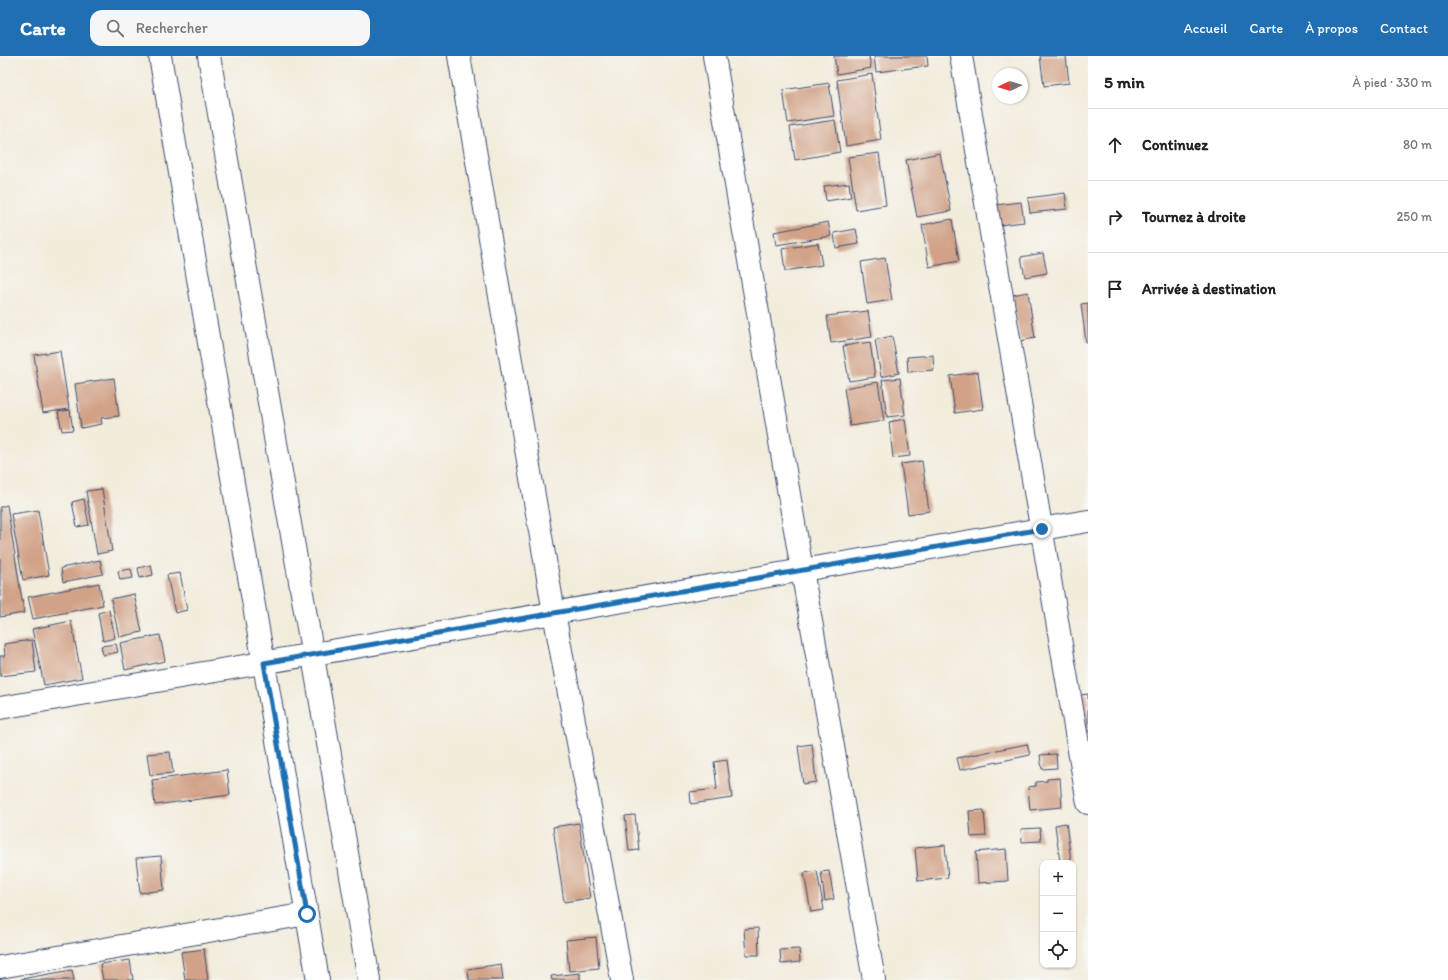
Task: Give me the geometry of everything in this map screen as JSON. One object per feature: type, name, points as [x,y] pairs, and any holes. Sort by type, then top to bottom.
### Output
[{"type":"street","points":[[160,56],[318,980]]},
{"type":"street","points":[[209,56],[370,980]]},
{"type":"street","points":[[459,56],[554,613],[622,980]]},
{"type":"street","points":[[714,56],[874,980]]},
{"type":"street","points":[[961,56],[1088,803]]},
{"type":"street","points":[[0,708],[1088,521]]},
{"type":"street","points":[[0,967],[307,914]]},
{"type":"building","points":[[834,56],[869,56],[871,68],[837,74]]},
{"type":"building","points":[[874,56],[927,56],[928,66],[876,72]]},
{"type":"building","points":[[1040,56],[1066,56],[1069,83],[1044,86]]},
{"type":"building","points":[[872,74],[881,140],[846,146],[837,80]]},
{"type":"building","points":[[829,83],[834,116],[788,123],[783,90]]},
{"type":"building","points":[[835,120],[840,152],[795,160],[790,127]]},
{"type":"building","points":[[879,153],[886,205],[856,210],[848,157]]},
{"type":"building","points":[[940,153],[951,211],[917,217],[906,160]]},
{"type":"building","points":[[849,183],[851,197],[826,201],[824,186]]},
{"type":"building","points":[[1065,193],[1067,209],[1030,213],[1028,198]]},
{"type":"building","points":[[1021,202],[1024,222],[999,225],[996,205]]},
{"type":"building","points":[[952,219],[959,261],[929,267],[922,225]]},
{"type":"building","points":[[828,222],[831,236],[776,245],[774,232]]},
{"type":"building","points":[[856,229],[859,244],[836,248],[834,233]]},
{"type":"building","points":[[818,243],[822,265],[785,271],[782,249]]},
{"type":"building","points":[[1043,253],[1047,273],[1025,277],[1021,257]]},
{"type":"building","points":[[885,258],[892,300],[867,304],[861,262]]},
{"type":"building","points":[[1028,292],[1035,338],[1020,341],[1012,295]]},
{"type":"building","points":[[1088,303],[1088,342],[1086,342],[1081,304]]},
{"type":"building","points":[[868,311],[872,337],[831,343],[827,316]]},
{"type":"building","points":[[892,336],[899,373],[881,377],[875,340]]},
{"type":"building","points":[[870,342],[875,377],[849,381],[843,346]]},
{"type":"building","points":[[60,351],[69,409],[43,413],[34,355]]},
{"type":"building","points":[[933,355],[934,370],[908,372],[907,357]]},
{"type":"building","points":[[978,372],[983,409],[955,413],[950,376]]},
{"type":"building","points":[[114,378],[119,416],[101,418],[102,424],[81,428],[75,384]]},
{"type":"building","points":[[900,378],[905,415],[887,417],[882,380]]},
{"type":"building","points":[[878,382],[884,421],[850,426],[844,388]]},
{"type":"building","points":[[70,410],[73,430],[62,431],[58,412]]},
{"type":"building","points":[[905,419],[910,456],[893,458],[889,422]]},
{"type":"building","points":[[922,461],[929,511],[908,514],[901,464]]},
{"type":"building","points":[[102,489],[112,551],[97,554],[86,491]]},
{"type":"building","points":[[84,499],[89,525],[77,527],[72,502]]},
{"type":"building","points":[[7,505],[24,613],[0,617],[0,507]]},
{"type":"building","points":[[38,510],[49,575],[23,580],[11,514]]},
{"type":"building","points":[[100,560],[103,574],[63,582],[61,568]]},
{"type":"building","points":[[151,565],[153,575],[140,578],[138,568]]},
{"type":"building","points":[[131,569],[133,578],[120,580],[118,571]]},
{"type":"building","points":[[180,573],[187,610],[175,613],[167,575]]},
{"type":"building","points":[[99,583],[103,605],[33,619],[28,597]]},
{"type":"building","points":[[134,594],[142,632],[119,637],[111,599]]},
{"type":"building","points":[[109,610],[115,638],[103,641],[98,613]]},
{"type":"building","points":[[71,621],[82,678],[44,685],[32,629]]},
{"type":"building","points":[[160,635],[165,661],[125,670],[120,643]]},
{"type":"building","points":[[32,640],[36,672],[0,676],[0,656],[5,656],[4,644]]},
{"type":"building","points":[[116,644],[118,652],[103,655],[101,646]]},
{"type":"building","points":[[1088,694],[1088,733],[1086,733],[1081,695]]},
{"type":"building","points":[[812,744],[816,782],[803,784],[798,746]]},
{"type":"building","points":[[1027,744],[1030,755],[960,770],[957,758]]},
{"type":"building","points":[[170,752],[173,773],[150,775],[147,754]]},
{"type":"building","points":[[1056,754],[1057,768],[1042,769],[1040,755]]},
{"type":"building","points":[[727,760],[732,798],[691,804],[690,792],[717,789],[714,762]]},
{"type":"building","points":[[227,770],[230,795],[155,805],[152,780]]},
{"type":"building","points":[[1060,778],[1062,807],[1030,810],[1028,787],[1036,786],[1036,782]]},
{"type":"building","points":[[984,810],[986,836],[971,837],[969,811]]},
{"type":"building","points":[[635,815],[639,850],[629,851],[625,816]]},
{"type":"building","points":[[579,823],[590,898],[564,902],[553,827]]},
{"type":"building","points":[[1066,823],[1071,860],[1060,860],[1055,825]]},
{"type":"building","points":[[1040,828],[1041,841],[1022,842],[1021,829]]},
{"type":"building","points":[[945,845],[948,878],[918,881],[915,848]]},
{"type":"building","points":[[1006,849],[1008,881],[978,883],[976,852]]},
{"type":"building","points":[[161,856],[164,890],[140,893],[136,858]]},
{"type":"building","points":[[817,871],[824,910],[811,912],[804,873]]},
{"type":"building","points":[[829,871],[834,899],[825,901],[821,872]]},
{"type":"building","points":[[758,928],[759,955],[746,955],[744,929]]},
{"type":"building","points":[[596,937],[599,968],[569,971],[566,940]]},
{"type":"building","points":[[204,949],[208,980],[185,980],[181,952]]},
{"type":"building","points":[[799,949],[800,962],[781,964],[780,950]]},
{"type":"building","points":[[130,960],[133,980],[103,980],[100,964]]},
{"type":"building","points":[[501,964],[503,980],[469,980],[468,969]]},
{"type":"building","points":[[72,970],[74,980],[21,980],[21,979]]},
{"type":"building","points":[[580,973],[580,980],[552,980],[551,976]]},
{"type":"route","points":[[307,914],[264,663],[1042,529]]}]
